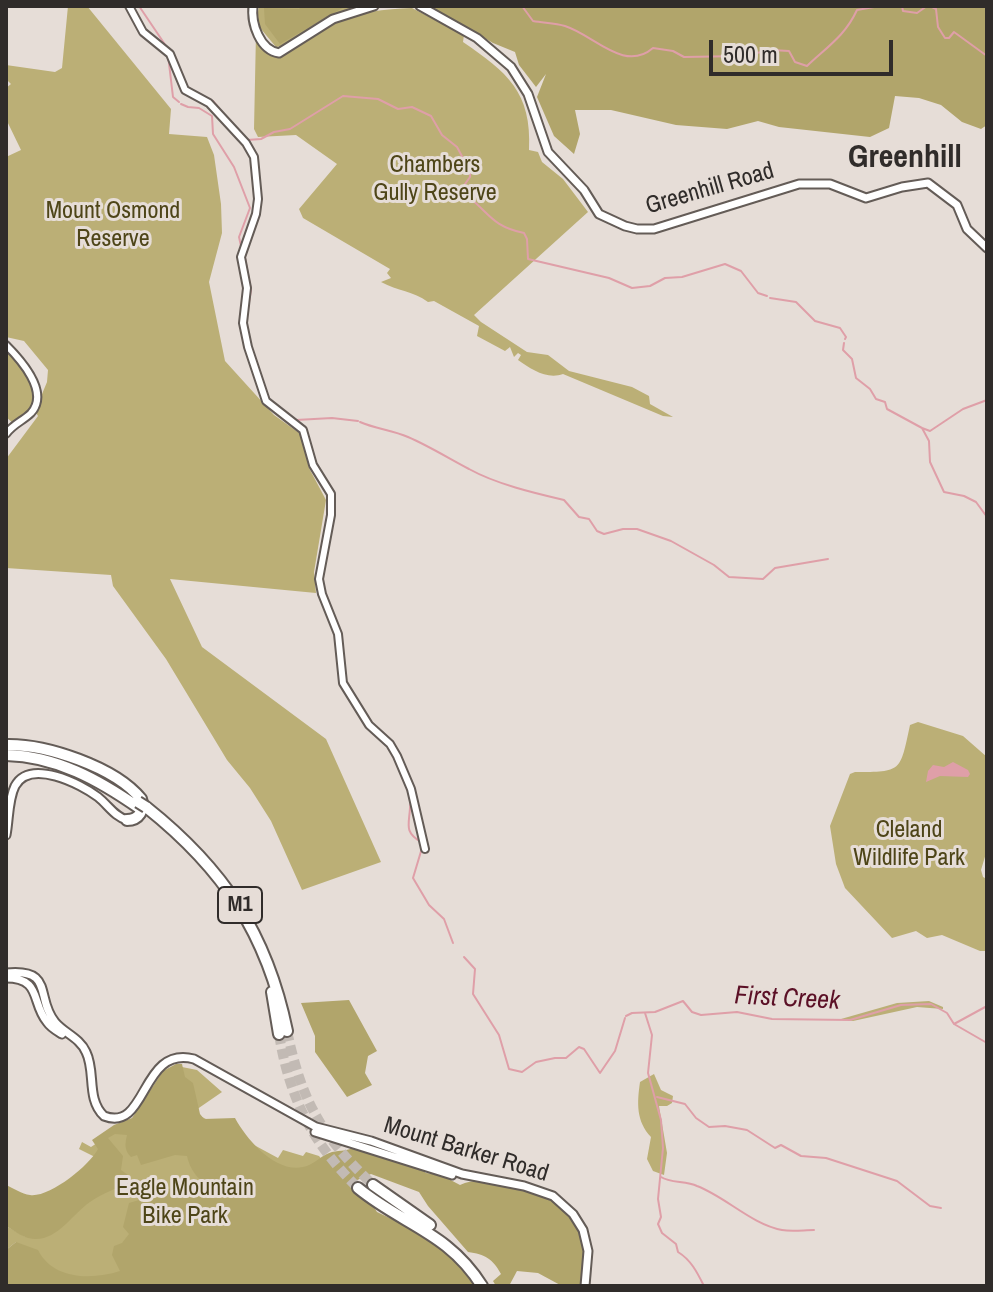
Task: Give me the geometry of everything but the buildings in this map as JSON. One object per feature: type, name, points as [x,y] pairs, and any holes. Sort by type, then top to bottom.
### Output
[{"type":"highway","points":[[6,751],[33,746],[57,751],[105,773],[141,799],[143,808],[140,814],[134,819],[126,817],[125,803],[100,785],[34,757]]},
{"type":"highway","name":"M1","points":[[6,751],[83,773],[142,807]]},
{"type":"highway","name":"M1","points":[[6,751],[32,753],[70,763],[106,780],[142,807],[198,860],[238,912],[257,947],[283,1033]]},
{"type":"highway","points":[[373,1185],[460,1248],[485,1286]]},
{"type":"highway","points":[[358,1188],[449,1246],[485,1286]]},
{"type":"main road","points":[[253,6],[253,18],[262,43],[270,51],[279,53],[333,19],[374,6]]},
{"type":"main road","name":"Greenhill Road","points":[[420,6],[477,38],[511,67],[528,94],[548,152],[584,190],[596,211],[610,221],[637,229],[654,229],[755,200],[775,190],[804,184],[834,185],[866,198],[928,183],[957,205],[967,229],[987,248]]},
{"type":"main road","points":[[6,821],[14,785],[23,776],[34,772],[81,785],[126,817]]},
{"type":"main road","points":[[6,835],[16,786],[22,778],[34,773],[83,787],[100,798],[118,817],[126,817]]},
{"type":"main road","name":"Mount Barker Road","points":[[6,975],[29,974],[38,979],[54,1021],[85,1049],[94,1100],[104,1116],[117,1119],[128,1114],[158,1069],[172,1059],[188,1058],[315,1129]]},
{"type":"main road","name":"Mount Barker Road","points":[[6,975],[32,988],[47,1023],[81,1049],[87,1062],[92,1104],[102,1118],[110,1122],[125,1120],[135,1111],[161,1069],[172,1063],[183,1061],[201,1066],[315,1129],[453,1173],[534,1191],[564,1208],[576,1223],[584,1242],[584,1286]]},
{"type":"street","points":[[129,6],[143,32],[170,54],[184,90],[206,101],[246,143],[256,165],[256,214],[242,253],[247,300],[243,328],[266,401],[303,430],[313,465],[331,494],[331,515],[319,579],[338,634],[343,683],[369,725],[390,744],[397,756],[411,789],[425,849]]},
{"type":"street","points":[[6,345],[29,371],[35,402],[31,413],[14,424],[6,434]]},
{"type":"green space","name":"Mount Osmond Reserve","points":[[68,6],[87,6],[171,109],[169,134],[207,137],[214,155],[222,233],[209,282],[225,361],[274,415],[302,435],[309,468],[326,500],[314,572],[316,593],[170,579],[202,647],[326,739],[381,862],[302,890],[271,821],[227,760],[166,659],[113,586],[111,575],[6,568],[6,459],[38,416],[35,411],[47,382],[48,370],[24,341],[6,337],[6,157],[21,150],[6,119],[6,88],[11,84],[6,79],[6,65],[55,72],[62,68]]},
{"type":"green space","points":[[259,6],[365,6],[327,16],[283,46],[276,47],[256,23]]},
{"type":"green space","points":[[302,6],[346,6],[280,44],[265,24],[264,8],[299,9]]},
{"type":"green space","points":[[430,6],[987,6],[987,125],[981,129],[962,122],[941,105],[919,98],[895,96],[889,128],[870,137],[779,127],[758,121],[727,129],[676,125],[611,110],[575,110],[580,134],[574,154],[554,136],[537,97],[546,74],[536,87],[519,65],[515,52],[493,43]]},
{"type":"green space","name":"Chambers Gully Reserve","points":[[412,8],[464,35],[463,42],[504,74],[521,98],[526,113],[529,150],[538,152],[542,162],[563,179],[588,212],[474,315],[527,352],[548,355],[569,371],[632,387],[649,396],[650,404],[673,417],[663,416],[563,374],[551,376],[534,370],[518,360],[521,355],[518,353],[514,357],[510,347],[505,351],[477,336],[479,326],[434,301],[428,302],[381,282],[391,278],[387,273],[390,269],[303,218],[299,209],[337,164],[296,135],[258,137],[254,129],[256,33],[265,50],[272,55],[289,50],[324,26],[342,19],[371,12]]},
{"type":"green space","points":[[6,345],[28,374],[34,398],[34,408],[14,424],[6,417]]},
{"type":"green space","name":"Cleland Wildlife Park","points":[[918,722],[963,736],[987,757],[987,850],[981,870],[987,879],[987,951],[942,935],[927,938],[916,931],[892,938],[845,888],[836,864],[830,826],[850,774],[890,770],[896,766],[901,761],[910,725]]},
{"type":"green space","points":[[349,1000],[377,1051],[368,1056],[365,1073],[372,1085],[347,1097],[315,1052],[315,1036],[301,1003]]},
{"type":"green space","points":[[929,1001],[943,1009],[917,1007],[853,1021],[841,1019],[897,1003]]},
{"type":"green space","name":"Eagle Mountain Bike Park","points":[[182,1064],[185,1077],[193,1083],[204,1119],[235,1118],[254,1145],[282,1165],[303,1167],[328,1153],[355,1146],[414,1163],[426,1173],[441,1175],[460,1185],[472,1181],[490,1182],[546,1198],[568,1213],[582,1234],[585,1248],[583,1286],[562,1286],[538,1273],[517,1271],[509,1286],[496,1286],[493,1281],[501,1274],[495,1265],[484,1256],[468,1252],[419,1192],[371,1174],[355,1181],[354,1189],[377,1212],[442,1243],[478,1286],[6,1286],[6,1250],[16,1242],[38,1250],[45,1260],[63,1272],[86,1276],[109,1274],[120,1271],[112,1255],[114,1246],[122,1243],[129,1234],[123,1227],[129,1203],[160,1194],[179,1184],[215,1192],[194,1173],[187,1156],[175,1155],[141,1165],[137,1155],[131,1157],[127,1152],[127,1135],[115,1134],[108,1138],[123,1156],[121,1170],[128,1175],[128,1181],[90,1202],[62,1228],[46,1237],[28,1238],[6,1226],[6,1185],[38,1195],[68,1180],[98,1149],[92,1140],[114,1125],[132,1118],[163,1071]]},
{"type":"green space","name":"Eagle Mountain Bike Park","points":[[177,1066],[197,1070],[222,1092],[193,1112],[278,1158],[283,1150],[303,1156],[306,1152],[319,1156],[415,1275],[6,1286],[16,1242],[6,1250],[6,1226],[26,1237],[111,1165],[79,1149],[82,1142],[91,1147],[133,1119]]},
{"type":"green space","points":[[654,1074],[661,1090],[673,1096],[672,1103],[659,1106],[667,1153],[664,1175],[653,1171],[647,1159],[651,1137],[639,1111],[640,1082]]},
{"type":"shaded area","points":[[953,762],[968,770],[968,777],[940,776],[926,782],[933,765],[944,767]]},
{"type":"waterway","name":"First Creek","points":[[139,6],[166,46]]},
{"type":"waterway","points":[[522,6],[533,21],[565,26],[620,54],[642,55],[653,48],[673,51],[684,57],[789,51],[795,62],[807,66],[841,34],[857,10],[880,6]]},
{"type":"waterway","points":[[902,6],[903,11],[917,13],[927,6]]},
{"type":"waterway","points":[[930,6],[936,9],[938,27],[945,38],[954,32],[987,56]]},
{"type":"waterway","name":"First Creek","points":[[168,55],[173,97],[179,102]]},
{"type":"waterway","points":[[247,140],[261,139],[290,129],[343,96],[378,99],[398,109],[412,107],[431,116],[442,135],[457,147],[470,171],[465,184],[466,195],[497,223],[524,233],[528,259],[609,278],[632,288],[650,286],[665,278],[682,277],[725,264],[741,271],[758,293],[767,296]]},
{"type":"waterway","points":[[207,100],[213,101],[230,122]]},
{"type":"waterway","name":"First Creek","points":[[181,104],[199,108],[212,116],[213,134],[234,167],[250,208],[239,237],[241,246]]},
{"type":"waterway","name":"First Creek","points":[[244,253],[251,290],[247,314]]},
{"type":"waterway","points":[[770,298],[796,302],[815,321],[840,328],[845,339]]},
{"type":"waterway","points":[[844,343],[843,350],[852,359],[856,378],[870,389],[876,399],[885,402],[887,409],[922,428],[929,441],[930,462],[944,492],[976,502],[987,517]]},
{"type":"waterway","points":[[922,428],[930,431],[963,409],[987,400]]},
{"type":"waterway","name":"First Creek","points":[[288,415],[302,425]]},
{"type":"waterway","points":[[296,420],[332,418],[358,421]]},
{"type":"waterway","points":[[360,422],[408,437],[491,479],[564,500],[579,517],[589,519],[597,531],[604,534],[637,529],[671,541],[729,577],[763,579],[775,568],[828,559]]},
{"type":"waterway","name":"First Creek","points":[[334,495],[334,509]]},
{"type":"waterway","name":"First Creek","points":[[407,788],[409,828],[421,842]]},
{"type":"waterway","name":"First Creek","points":[[422,848],[413,878],[429,905],[444,919],[453,943]]},
{"type":"waterway","name":"First Creek","points":[[464,957],[475,969],[473,994],[499,1035],[509,1069],[522,1072],[536,1062],[566,1058],[579,1047],[584,1049],[600,1073],[615,1051],[625,1018]]},
{"type":"waterway","name":"First Creek","points":[[626,1016],[655,1012],[683,1001],[692,1012],[701,1015],[737,1012],[772,1019],[850,1020],[901,1005],[931,1004],[947,1013],[954,1024],[987,1006]]},
{"type":"waterway","points":[[645,1013],[652,1035],[648,1073],[661,1120],[663,1148],[658,1199],[661,1217],[658,1224],[662,1233],[676,1244],[678,1252],[687,1259],[704,1286]]},
{"type":"waterway","points":[[954,1024],[987,1043]]},
{"type":"waterway","points":[[657,1097],[685,1104],[696,1118],[709,1127],[747,1130],[775,1148],[781,1145],[801,1156],[826,1158],[897,1181],[930,1206],[941,1208]]},
{"type":"waterway","points":[[661,1177],[693,1184],[771,1227],[786,1231],[814,1230]]},
{"type":"tunnel","points":[[287,1031],[299,1078],[316,1116],[340,1150],[373,1185]]},
{"type":"tunnel","points":[[279,1034],[289,1078],[305,1118],[328,1154],[358,1188]]},
{"type":"district","name":"Greenhill","points":[[905,158]]}]
